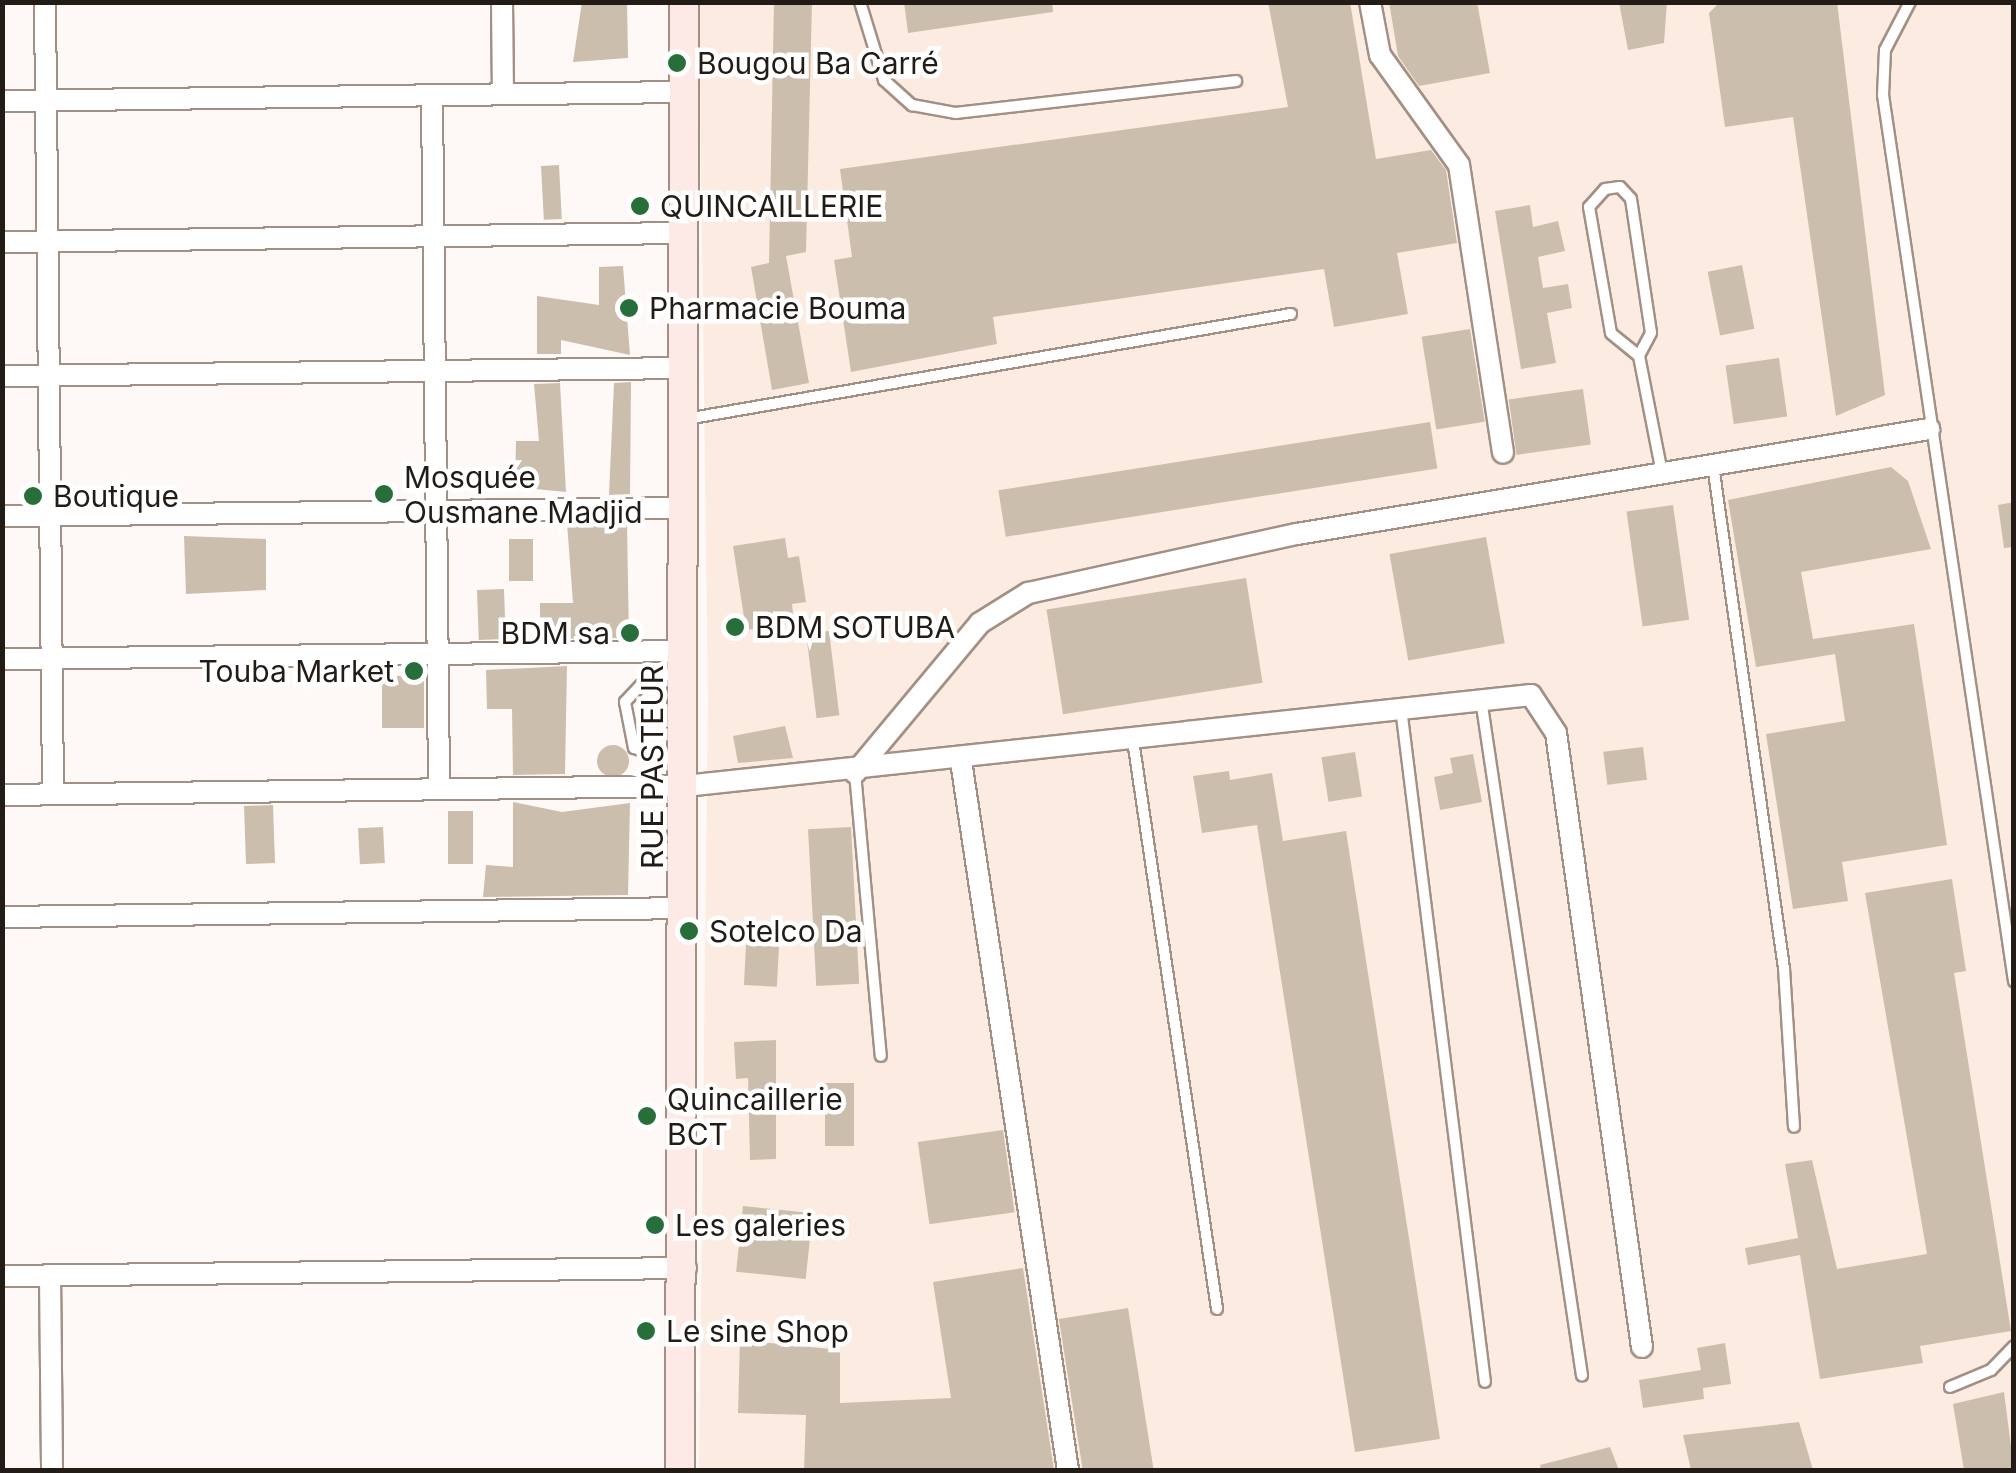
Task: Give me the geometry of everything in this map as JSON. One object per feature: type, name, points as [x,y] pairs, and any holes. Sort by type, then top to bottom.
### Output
[{"type":"main road","name":"RUE PASTEUR","points":[[680,1470],[686,1268],[684,2]]},
{"type":"street","points":[[45,2],[54,794]]},
{"type":"street","points":[[502,2],[503,94]]},
{"type":"street","points":[[1370,2],[1380,55],[1459,164],[1503,453]]},
{"type":"street","points":[[2,100],[684,92]]},
{"type":"street","points":[[432,95],[439,789]]},
{"type":"street","points":[[2,242],[684,234]]},
{"type":"street","points":[[2,376],[684,368]]},
{"type":"street","points":[[855,773],[980,623],[1028,593],[1258,541],[1929,428]]},
{"type":"street","points":[[2,516],[684,508]]},
{"type":"street","points":[[2,659],[438,654],[685,662]]},
{"type":"street","points":[[2,795],[439,789],[685,774],[855,773],[1401,707],[1531,696],[1556,733],[1642,1347]]},
{"type":"street","points":[[961,761],[1068,1470]]},
{"type":"street","points":[[2,917],[685,908]]},
{"type":"street","points":[[2,1276],[686,1268]]},
{"type":"street","points":[[50,1275],[52,1470]]},
{"type":"lane","points":[[860,2],[884,80],[912,105],[956,112],[1236,80]]},
{"type":"lane","points":[[1910,2],[1885,50],[1883,95],[1929,428],[2014,981]]},
{"type":"lane","points":[[1639,356],[1610,333],[1589,207],[1605,189],[1631,199],[1651,333],[1639,356],[1662,473]]},
{"type":"lane","points":[[684,419],[1290,314]]},
{"type":"lane","points":[[1713,464],[1784,968],[1794,1128]]},
{"type":"lane","points":[[685,662],[649,676],[625,702],[634,748],[685,774]]},
{"type":"lane","points":[[1481,698],[1582,1376]]},
{"type":"lane","points":[[1401,707],[1485,1382]]},
{"type":"lane","points":[[1134,740],[1216,1310]]},
{"type":"lane","points":[[855,773],[881,1056]]},
{"type":"lane","points":[[1950,1387],[1990,1370],[2014,1346]]},
{"type":"shaded area","points":[[699,3],[2013,3],[2013,1470],[699,1470],[708,702]]},
{"type":"building","points":[[582,2],[627,2],[628,58],[573,62]]},
{"type":"building","points":[[774,2],[812,2],[806,252],[786,256],[809,383],[772,390],[751,267],[769,263]]},
{"type":"building","points":[[904,2],[1052,2],[1053,12],[908,33]]},
{"type":"building","points":[[1268,2],[1350,2],[1376,159],[1431,150],[1446,170],[1457,243],[1397,253],[1408,314],[1334,327],[1324,269],[993,317],[997,344],[851,372],[834,260],[852,257],[840,169],[1288,107]]},
{"type":"building","points":[[1389,2],[1477,2],[1490,73],[1419,86],[1398,56]]},
{"type":"building","points":[[1619,2],[1667,2],[1664,43],[1628,50]]},
{"type":"building","points":[[1720,2],[1837,2],[1885,395],[1836,416],[1793,117],[1725,127],[1709,13]]},
{"type":"building","points":[[559,165],[562,219],[544,220],[541,166]]},
{"type":"building","points":[[1530,205],[1533,227],[1558,221],[1565,251],[1538,257],[1543,288],[1568,284],[1572,308],[1547,313],[1556,363],[1521,369],[1495,211]]},
{"type":"building","points":[[1742,265],[1754,329],[1720,335],[1708,272]]},
{"type":"building","points":[[623,266],[630,355],[561,340],[561,354],[537,354],[537,296],[599,305],[599,267]]},
{"type":"building","points":[[1470,329],[1485,422],[1436,430],[1422,337]]},
{"type":"building","points":[[1779,358],[1787,416],[1734,424],[1726,366]]},
{"type":"building","points":[[631,382],[630,494],[609,495],[614,383]]},
{"type":"building","points":[[560,383],[566,492],[515,487],[516,441],[539,441],[534,384]]},
{"type":"building","points":[[1583,389],[1591,444],[1517,455],[1509,399]]},
{"type":"building","points":[[1430,422],[1437,468],[1006,537],[998,490]]},
{"type":"building","points":[[1891,467],[1908,481],[1931,549],[1801,572],[1813,639],[1914,624],[1947,845],[1842,862],[1848,901],[1793,909],[1766,734],[1845,721],[1835,654],[1756,667],[1728,500]]},
{"type":"building","points":[[2014,502],[2014,547],[2004,548],[1998,505]]},
{"type":"building","points":[[1673,505],[1689,620],[1643,626],[1626,512]]},
{"type":"building","points":[[567,523],[627,524],[629,638],[540,639],[540,603],[573,603]]},
{"type":"building","points":[[184,536],[266,539],[266,590],[186,594]]},
{"type":"building","points":[[1486,537],[1505,643],[1408,660],[1389,554]]},
{"type":"building","points":[[785,538],[788,558],[799,556],[806,602],[792,604],[794,623],[746,630],[733,546]]},
{"type":"building","points":[[509,539],[533,539],[533,581],[509,581]]},
{"type":"building","points":[[1246,578],[1263,683],[1063,714],[1046,610]]},
{"type":"building","points":[[504,589],[506,639],[479,640],[477,590]]},
{"type":"building","points":[[829,631],[839,715],[817,718],[806,634]]},
{"type":"building","points":[[567,666],[565,774],[513,775],[512,709],[487,709],[486,670]]},
{"type":"building","points":[[382,676],[424,676],[424,728],[382,728]]},
{"type":"building","points":[[785,726],[793,758],[738,763],[733,736]]},
{"type":"building","points":[[613,745],[624,750],[629,761],[624,772],[613,777],[602,772],[597,761],[602,750]]},
{"type":"building","points":[[1643,747],[1647,780],[1607,785],[1603,752]]},
{"type":"building","points":[[1355,752],[1362,796],[1328,802],[1321,757]]},
{"type":"building","points":[[1473,754],[1482,802],[1440,810],[1434,777],[1453,773],[1450,758]]},
{"type":"building","points":[[1229,771],[1230,780],[1272,773],[1283,841],[1346,831],[1440,1439],[1355,1452],[1257,825],[1202,833],[1193,776]]},
{"type":"building","points":[[513,802],[562,812],[630,803],[628,895],[483,897],[486,865],[513,867]]},
{"type":"building","points":[[273,805],[275,863],[246,864],[244,806]]},
{"type":"building","points":[[448,811],[473,811],[473,864],[448,864]]},
{"type":"building","points":[[383,827],[385,863],[360,864],[358,828]]},
{"type":"building","points":[[851,827],[859,984],[816,986],[808,829]]},
{"type":"building","points":[[1952,879],[1966,971],[1954,973],[2011,1331],[1920,1346],[1923,1363],[1820,1379],[1800,1255],[1748,1265],[1745,1248],[1798,1238],[1785,1164],[1812,1160],[1837,1269],[1927,1254],[1865,893]]},
{"type":"building","points":[[746,945],[779,947],[777,987],[744,985]]},
{"type":"building","points":[[776,1040],[776,1159],[750,1160],[748,1078],[736,1079],[734,1042]]},
{"type":"building","points":[[825,1083],[854,1083],[854,1146],[825,1146]]},
{"type":"building","points":[[1003,1130],[1015,1212],[929,1224],[918,1142]]},
{"type":"building","points":[[743,1206],[813,1213],[806,1279],[736,1272]]},
{"type":"building","points":[[1023,1268],[1054,1470],[804,1470],[806,1415],[738,1413],[740,1340],[840,1350],[840,1403],[951,1398],[933,1282]]},
{"type":"building","points":[[1128,1308],[1154,1470],[1083,1470],[1059,1319]]},
{"type":"building","points":[[1725,1343],[1731,1384],[1703,1388],[1704,1399],[1643,1408],[1639,1380],[1701,1370],[1697,1348]]},
{"type":"building","points":[[2004,1392],[2014,1470],[1964,1470],[1953,1404]]},
{"type":"building","points":[[1799,1422],[1813,1470],[1691,1470],[1683,1435]]},
{"type":"building","points":[[1610,1447],[1619,1470],[1541,1470],[1540,1465]]},
{"type":"place","name":"Bougou Ba Carré","points":[[677,63]]},
{"type":"place","name":"QUINCAILLERIE","points":[[640,206]]},
{"type":"place","name":"Pharmacie Bouma","points":[[629,308]]},
{"type":"place","name":"Mosquée Ousmane Madjid","points":[[384,494]]},
{"type":"place","name":"Boutique","points":[[33,496]]},
{"type":"place","name":"BDM SOTUBA","points":[[735,627]]},
{"type":"place","name":"BDM sa","points":[[630,633]]},
{"type":"place","name":"Touba Market","points":[[414,671]]},
{"type":"place","name":"Sotelco Da","points":[[689,931]]},
{"type":"place","name":"Quincaillerie BCT","points":[[647,1116]]},
{"type":"place","name":"Les galeries","points":[[655,1225]]},
{"type":"place","name":"Le sine Shop","points":[[646,1331]]}]
